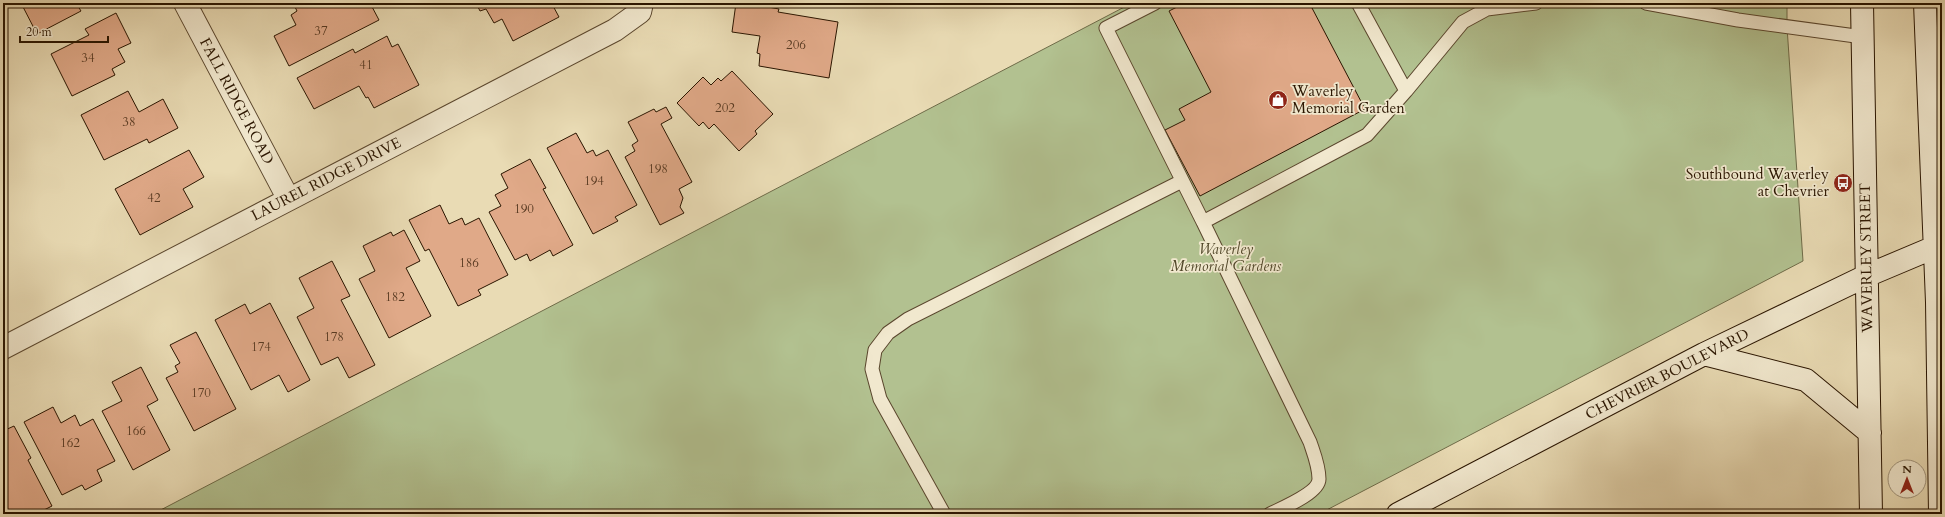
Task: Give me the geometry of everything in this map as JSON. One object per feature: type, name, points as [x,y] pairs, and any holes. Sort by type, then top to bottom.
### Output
[{"type":"street","name":"FALL RIDGE ROAD","points":[[185,3],[288,198]]},
{"type":"street","name":"LAUREL RIDGE DRIVE","points":[[3,348],[288,198],[615,30],[640,12],[642,3]]},
{"type":"street","name":"WAVERLEY STREET","points":[[1862,3],[1871,514]]},
{"type":"street","points":[[1925,3],[1938,246],[1940,514]]},
{"type":"street","name":"CHEVRIER BOULEVARD","points":[[1398,514],[1426,507],[1704,354],[1866,276],[1938,246]]},
{"type":"street","points":[[1704,354],[1806,380],[1870,433]]},
{"type":"lane","points":[[1155,3],[1106,28],[1203,222],[1310,442],[1317,461],[1320,480],[1313,491],[1270,514]]},
{"type":"lane","points":[[1358,3],[1406,91]]},
{"type":"lane","points":[[1203,222],[1367,135],[1406,91],[1463,22],[1487,8],[1536,3]]},
{"type":"lane","points":[[1646,3],[1738,20],[1863,37]]},
{"type":"lane","points":[[944,514],[880,399],[872,369],[875,350],[888,333],[908,319],[1182,181]]},
{"type":"green space","name":"Waverley Memorial Gardens","points":[[1132,3],[1787,3],[1787,27],[1803,261],[1319,514],[153,514]]},
{"type":"building","points":[[21,3],[76,3],[81,11],[37,34]]},
{"type":"building","points":[[293,3],[370,3],[379,20],[289,66],[274,36],[296,25],[291,15],[297,11]]},
{"type":"building","points":[[476,3],[553,3],[552,4],[559,17],[513,41],[502,19],[494,23],[486,9],[480,11]]},
{"type":"building","points":[[736,3],[747,3],[779,9],[778,12],[838,22],[829,78],[759,66],[760,54],[757,53],[760,36],[732,32]]},
{"type":"building","name":"Waverley Memorial Garden","points":[[1185,3],[1321,3],[1312,8],[1365,109],[1200,196],[1165,130],[1185,120],[1179,109],[1211,92],[1169,11]]},
{"type":"building","points":[[116,13],[131,43],[118,49],[125,62],[112,69],[115,75],[72,96],[51,54],[89,35],[85,29]]},
{"type":"building","points":[[387,36],[392,47],[398,44],[419,85],[374,108],[368,97],[366,98],[359,86],[314,109],[297,78],[353,49],[355,53]]},
{"type":"building","points":[[732,71],[773,114],[755,131],[757,134],[739,151],[714,124],[709,129],[703,122],[699,126],[677,103],[703,77],[711,85],[718,78],[721,81]]},
{"type":"building","points":[[128,91],[139,112],[163,99],[178,128],[149,143],[147,139],[104,160],[81,115]]},
{"type":"building","points":[[666,107],[672,118],[661,124],[692,182],[679,189],[683,198],[680,207],[684,213],[660,225],[625,157],[635,151],[632,145],[638,141],[628,122],[654,109],[656,112]]},
{"type":"building","points":[[576,133],[587,153],[593,150],[596,156],[608,150],[637,205],[615,217],[618,221],[593,234],[547,148]]},
{"type":"building","points":[[189,150],[204,177],[183,189],[193,207],[140,235],[115,189]]},
{"type":"building","points":[[530,159],[546,188],[543,189],[573,245],[553,256],[550,250],[530,261],[527,254],[515,260],[489,212],[501,206],[495,195],[508,188],[501,174]]},
{"type":"building","points":[[440,205],[449,224],[462,218],[465,225],[479,218],[508,275],[478,290],[481,295],[458,306],[429,249],[425,251],[409,220]]},
{"type":"building","points":[[404,230],[420,261],[406,268],[431,316],[389,338],[359,279],[375,271],[363,246],[391,232],[393,236]]},
{"type":"building","points":[[332,261],[350,296],[341,300],[375,365],[349,378],[338,357],[321,365],[297,317],[314,308],[299,278]]},
{"type":"building","points":[[270,303],[310,380],[288,392],[279,375],[251,390],[215,320],[245,304],[250,314]]},
{"type":"building","points":[[196,332],[236,409],[194,431],[166,378],[178,372],[175,366],[180,363],[170,345]]},
{"type":"building","points":[[141,367],[158,400],[147,406],[170,450],[133,470],[102,411],[122,401],[112,382]]},
{"type":"building","points":[[53,407],[61,423],[75,415],[80,426],[93,419],[115,461],[97,470],[102,481],[85,490],[82,485],[62,495],[24,422]]},
{"type":"building","points":[[14,426],[31,458],[28,460],[52,506],[36,514],[3,514],[3,431]]},
{"type":"place","name":"Waverley Memorial Garden","points":[[1278,100]]},
{"type":"place","name":"Southbound Waverley at Chevrier","points":[[1843,183]]}]
